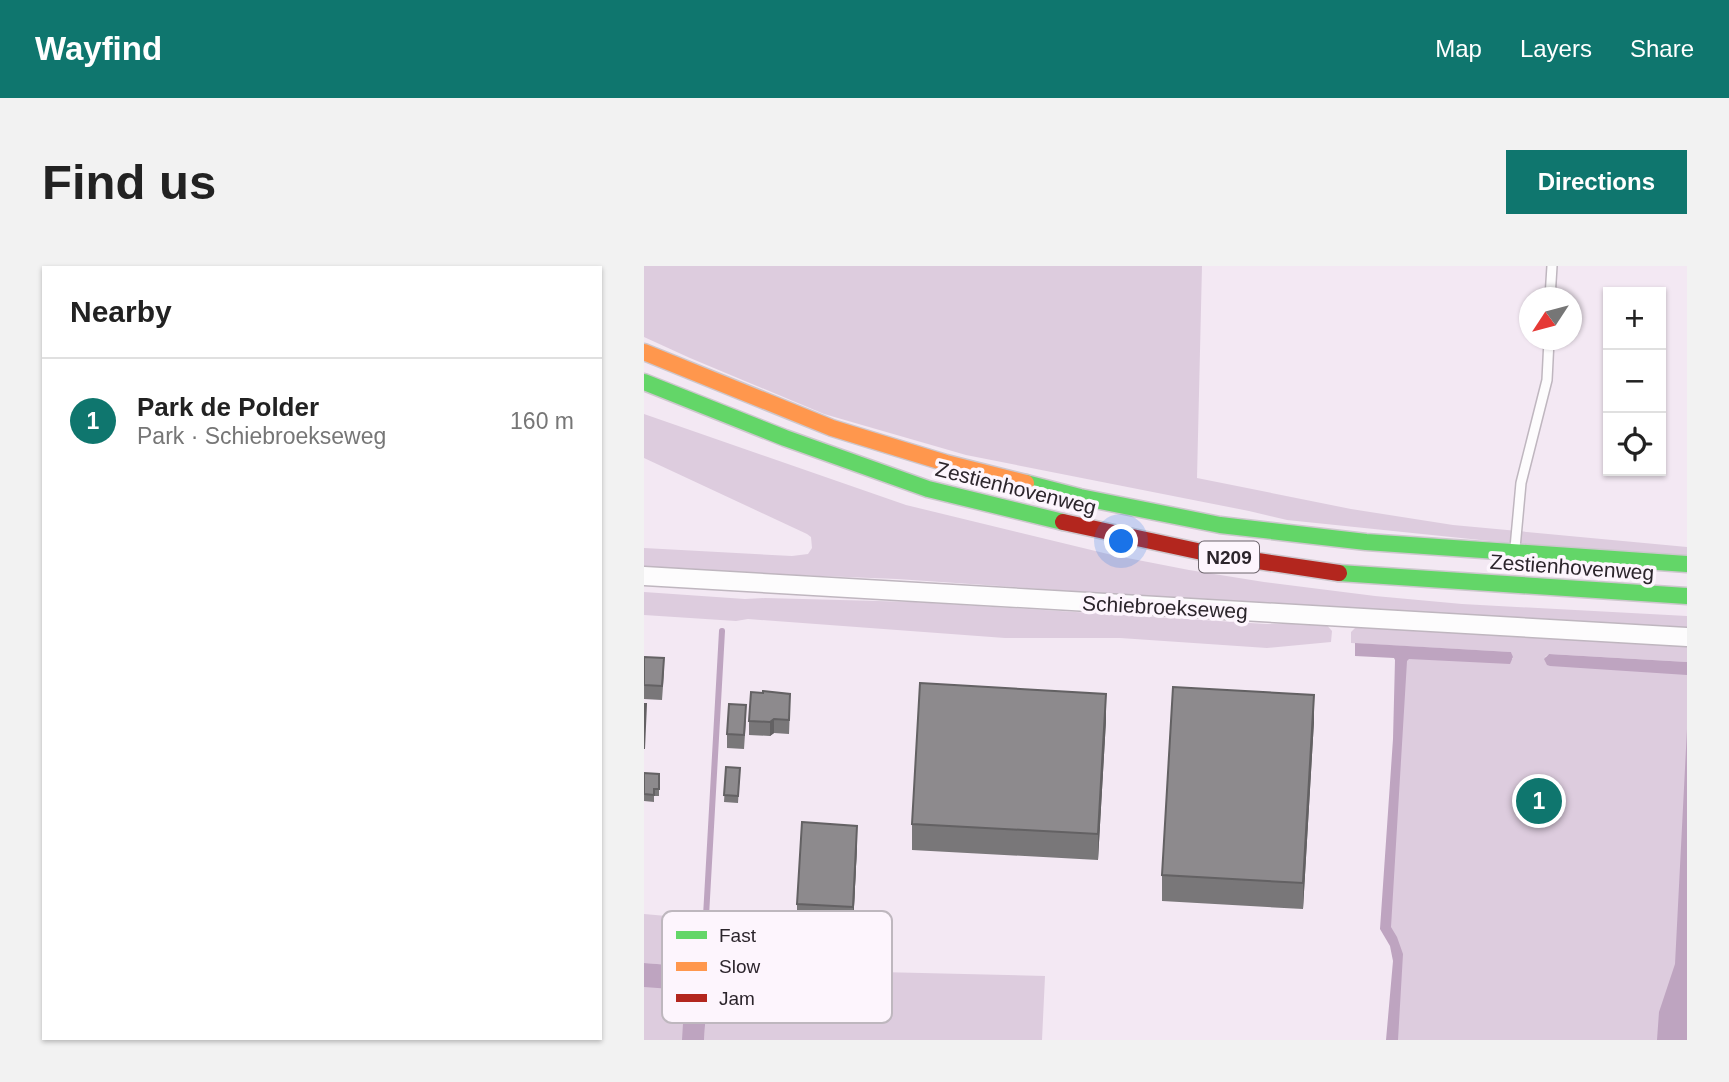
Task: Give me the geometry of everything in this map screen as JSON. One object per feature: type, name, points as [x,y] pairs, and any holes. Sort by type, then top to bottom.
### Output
[{"type":"main road","name":"Zestienhovenweg","points":[[644,352],[832,428],[946,463],[1080,497],[1220,525],[1366,542],[1687,564]]},
{"type":"main road","name":"Zestienhovenweg","points":[[644,382],[785,438],[928,489],[1069,524],[1211,554],[1346,574],[1687,596]]},
{"type":"main road","name":"N209","points":[[644,396],[726,425],[785,438]]},
{"type":"street","name":"Schiebroekseweg","points":[[644,576],[1687,637]]},
{"type":"lane","points":[[1551,287],[1552,266]]},
{"type":"lane","points":[[1514,553],[1521,483],[1547,380],[1548,350]]},
{"type":"shaded area","points":[[644,266],[1202,266],[1197,478],[1351,509],[1453,525],[1687,547],[1687,557],[1549,547],[1287,520],[966,455],[824,414],[644,337]]},
{"type":"shaded area","points":[[644,414],[906,505],[1112,555],[1264,582],[1375,596],[1462,604],[1687,616],[1687,633],[897,579],[644,569],[644,548],[792,556],[808,554],[812,548],[811,537],[807,534],[644,458]]},
{"type":"shaded area","points":[[644,592],[745,599],[915,602],[1266,624],[1325,623],[1332,631],[1331,642],[1267,648],[1120,638],[1005,638],[748,619],[736,621],[644,615]]},
{"type":"shaded area","points":[[1358,625],[1687,645],[1687,662],[1549,654],[1545,657],[1687,673],[1687,1040],[1391,1040],[1398,950],[1386,930],[1399,651],[1513,659],[1511,652],[1351,643],[1351,632]]},
{"type":"shaded area","points":[[1355,643],[1511,652],[1513,657],[1510,664],[1407,661],[1391,927],[1403,954],[1398,1040],[1386,1040],[1393,961],[1390,946],[1380,929],[1393,739],[1395,660],[1355,656]]},
{"type":"shaded area","points":[[1549,654],[1687,662],[1687,675],[1550,666],[1544,659]]},
{"type":"shaded area","points":[[1687,729],[1687,1040],[1657,1040],[1659,1012],[1675,964]]},
{"type":"shaded area","points":[[644,914],[662,916],[662,964],[644,963]]},
{"type":"shaded area","points":[[644,963],[662,964],[662,988],[644,987]]},
{"type":"shaded area","points":[[644,971],[662,972],[662,1023],[691,1023],[691,1040],[644,1040]]},
{"type":"shaded area","points":[[892,972],[1045,976],[1042,1040],[704,1040],[705,1023],[892,1023]]},
{"type":"shaded area","points":[[683,1023],[705,1023],[704,1040],[682,1040]]},
{"type":"building","points":[[644,657],[664,658],[662,686],[644,685]]},
{"type":"building","points":[[920,683],[1106,694],[1098,834],[912,824]]},
{"type":"building","points":[[1173,687],[1314,695],[1303,883],[1162,875]]},
{"type":"building","points":[[751,692],[790,694],[789,720],[749,721]]},
{"type":"building","points":[[644,704],[646,704],[644,749]]},
{"type":"building","points":[[729,704],[746,705],[744,735],[727,734]]},
{"type":"building","points":[[726,767],[740,768],[738,796],[724,795]]},
{"type":"building","points":[[644,773],[659,774],[659,789],[654,789],[654,795],[644,794]]},
{"type":"building","points":[[802,822],[857,826],[853,907],[797,904]]},
{"type":"waterway","points":[[706,911],[722,631]]},
{"type":"traffic: fast","points":[[644,382],[785,438],[928,489],[1063,522]]},
{"type":"traffic: fast","points":[[1026,483],[1080,497],[1220,525],[1366,542],[1687,564]]},
{"type":"traffic: fast","points":[[1339,573],[1687,596]]},
{"type":"traffic: slow","points":[[644,352],[832,428],[946,463],[1026,483]]},
{"type":"traffic: jam","points":[[1063,522],[1211,554],[1339,573]]},
{"type":"place","name":"Park de Polder","points":[[1539,801]]}]
